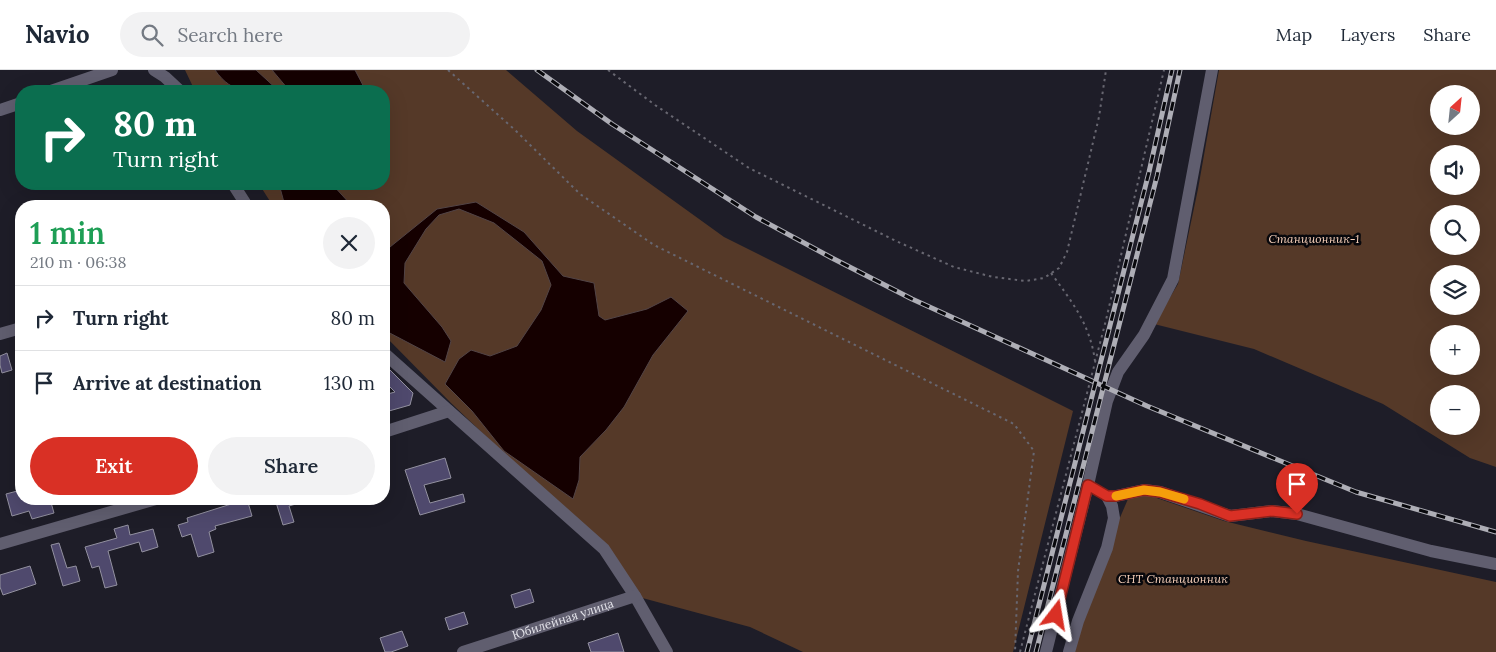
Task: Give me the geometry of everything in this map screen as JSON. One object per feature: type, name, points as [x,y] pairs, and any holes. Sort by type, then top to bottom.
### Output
[{"type":"street","points":[[68,85],[112,70]]},
{"type":"street","points":[[154,70],[174,85]]},
{"type":"street","points":[[1046,652],[1107,401],[1118,372],[1144,335],[1173,279],[1212,70]]},
{"type":"street","points":[[0,110],[15,105]]},
{"type":"street","points":[[0,334],[15,330]]},
{"type":"street","points":[[390,359],[604,549],[667,652]]},
{"type":"street","points":[[390,430],[449,411]]},
{"type":"street","points":[[1088,485],[1107,496],[1144,490],[1160,492],[1200,504],[1230,516],[1272,511],[1297,514],[1431,552],[1496,564]]},
{"type":"street","points":[[1070,652],[1078,621],[1107,548],[1114,518],[1112,506],[1107,496]]},
{"type":"street","points":[[0,544],[126,505]]},
{"type":"street","name":"Юбилейная улица","points":[[463,652],[634,596]]},
{"type":"path","points":[[448,70],[515,130],[580,194],[654,245],[1014,424],[1034,451],[1018,571],[1015,652]]},
{"type":"path","points":[[608,70],[655,105],[750,168],[954,267],[993,277],[1026,281],[1044,278],[1059,268],[1067,252],[1099,117],[1106,70]]},
{"type":"path","points":[[1020,652],[1095,363],[1164,70]]},
{"type":"path","points":[[1051,273],[1076,308],[1092,342],[1095,363]]},
{"type":"green space","points":[[185,70],[506,70],[577,131],[724,237],[1073,411],[1013,652],[803,652],[750,627],[635,596],[604,549],[451,403],[390,341],[390,200],[269,200],[263,190],[390,190],[390,85],[192,85]]},
{"type":"green space","name":"Станционник-1","points":[[1219,70],[1496,70],[1496,467],[1470,458],[1433,435],[1480,435],[1480,385],[1430,385],[1430,433],[1383,404],[1254,349],[1154,324],[1178,284],[1198,189]]},
{"type":"green space","name":"СНТ Станционник","points":[[1145,494],[1224,521],[1306,541],[1496,582],[1496,652],[1066,652],[1079,613],[1128,499]]},
{"type":"shaded area","points":[[215,70],[256,70],[272,85],[231,85]]},
{"type":"shaded area","points":[[272,70],[355,70],[363,85],[285,85]]},
{"type":"shaded area","points":[[281,190],[337,190],[347,200],[283,200]]},
{"type":"shaded area","points":[[476,202],[524,232],[563,276],[594,283],[599,316],[605,320],[647,309],[671,297],[688,311],[653,355],[624,407],[606,430],[580,457],[579,480],[573,499],[504,451],[472,411],[445,384],[459,359],[471,350],[490,356],[517,346],[541,310],[551,285],[542,261],[494,223],[459,209],[439,215],[426,229],[405,263],[404,283],[442,327],[451,341],[445,362],[390,333],[390,247],[437,209]]},
{"type":"building","points":[[7,353],[12,370],[2,373],[0,356]]},
{"type":"building","points":[[390,370],[413,393],[410,405],[390,411],[390,393],[395,392],[390,387]]},
{"type":"building","points":[[445,458],[451,478],[424,485],[430,503],[463,494],[465,502],[420,515],[405,470]]},
{"type":"building","points":[[15,492],[15,505],[52,505],[54,513],[32,519],[29,511],[12,516],[6,494]]},
{"type":"building","points":[[228,505],[249,505],[252,516],[215,526],[216,529],[209,532],[214,552],[198,557],[191,534],[182,537],[178,525],[188,522],[187,518]]},
{"type":"building","points":[[277,505],[292,505],[289,506],[294,522],[283,525]]},
{"type":"building","points":[[128,525],[130,535],[153,529],[158,547],[142,552],[139,542],[108,551],[117,585],[105,588],[99,566],[92,568],[85,547],[117,538],[114,529]]},
{"type":"building","points":[[59,543],[67,568],[76,566],[80,581],[63,586],[51,545]]},
{"type":"building","points":[[30,566],[36,584],[3,595],[0,587],[0,575]]},
{"type":"building","points":[[530,589],[534,602],[515,608],[511,595]]},
{"type":"building","points":[[464,612],[468,624],[449,630],[445,618]]},
{"type":"building","points":[[402,631],[408,646],[391,652],[385,652],[380,638]]},
{"type":"building","points":[[618,633],[624,652],[591,652],[588,643]]},
{"type":"railway","points":[[537,70],[612,124],[756,217],[912,299],[1147,406],[1356,492],[1496,532]]},
{"type":"railway","points":[[1027,652],[1149,172],[1172,70]]},
{"type":"railway","points":[[1036,652],[1157,176],[1180,70]]},
{"type":"slow traffic","points":[[1116,496],[1144,490],[1160,492],[1184,499]]},
{"type":"route","points":[[1056,615],[1088,485],[1107,496],[1144,490],[1160,492],[1200,504],[1230,516],[1272,511],[1297,514]]}]
